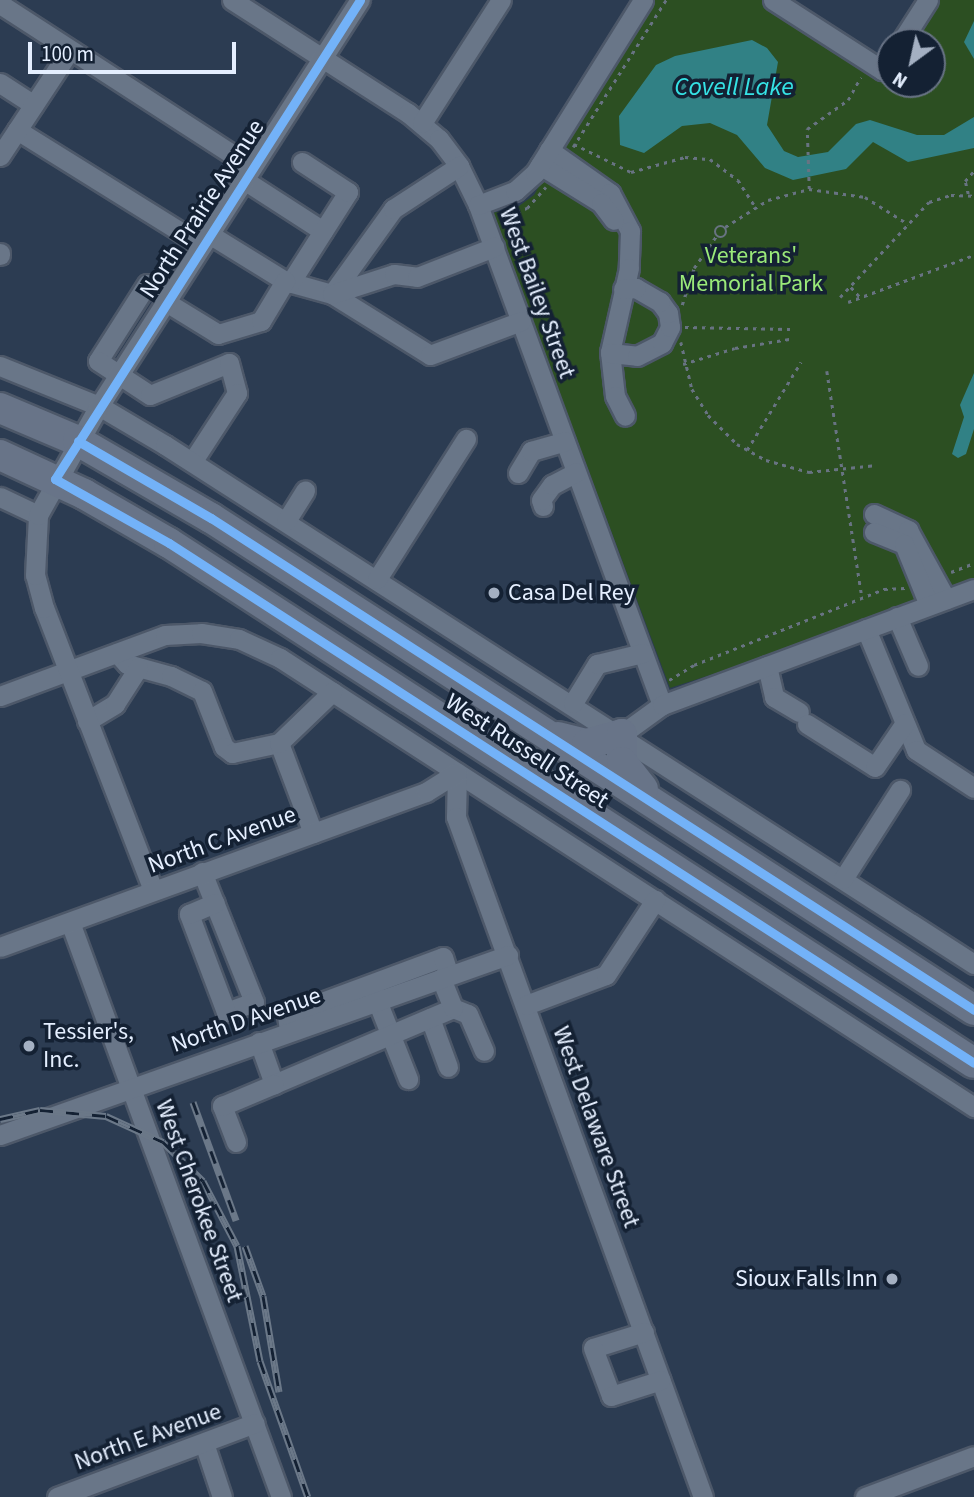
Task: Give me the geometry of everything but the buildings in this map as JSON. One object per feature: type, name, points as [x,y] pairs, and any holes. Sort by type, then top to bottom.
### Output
[{"type":"highway","name":"West Russell Street","points":[[0,408],[78,441],[211,518],[974,1010]]},
{"type":"highway","name":"West Russell Street","points":[[0,455],[55,479],[180,551],[974,1063]]},
{"type":"highway","points":[[536,727],[587,744],[622,734],[622,762],[627,772],[694,830]]},
{"type":"street","name":"West Bailey Street","points":[[232,0],[422,123],[459,166],[494,247],[662,705]]},
{"type":"street","name":"North Prairie Avenue","points":[[167,300],[360,0]]},
{"type":"street","points":[[422,123],[501,0]]},
{"type":"street","points":[[478,205],[515,191],[545,157],[643,0]]},
{"type":"street","points":[[910,28],[928,0]]},
{"type":"street","points":[[781,2],[876,61]]},
{"type":"street","points":[[0,4],[248,173],[323,231]]},
{"type":"street","points":[[70,50],[6,142],[206,239],[287,282],[332,294],[430,355],[521,321]]},
{"type":"street","points":[[0,83],[34,105]]},
{"type":"street","points":[[545,157],[610,193],[625,213],[629,248],[610,354],[615,396],[625,416]]},
{"type":"street","points":[[192,462],[237,393],[229,363],[150,395],[98,361],[147,284],[218,334],[261,321],[348,192],[302,162]]},
{"type":"street","points":[[332,294],[393,209],[459,166]]},
{"type":"street","points":[[332,294],[394,274],[416,277],[494,247]]},
{"type":"street","points":[[610,354],[637,356],[662,343],[670,327],[668,313],[660,302],[636,288],[623,289]]},
{"type":"street","points":[[0,366],[99,406],[192,462],[622,734],[974,964]]},
{"type":"street","points":[[120,375],[55,479],[38,515],[35,575],[67,671],[153,890]]},
{"type":"street","points":[[377,579],[466,439]]},
{"type":"street","points":[[518,473],[531,452],[565,441]]},
{"type":"street","points":[[543,506],[541,500],[552,485],[576,472]]},
{"type":"street","points":[[286,522],[305,492]]},
{"type":"street","points":[[0,498],[38,515]]},
{"type":"street","points":[[874,523],[908,530],[938,602]]},
{"type":"street","points":[[622,734],[662,705],[974,589]]},
{"type":"street","points":[[897,617],[918,666]]},
{"type":"street","points":[[866,629],[916,750],[974,788]]},
{"type":"street","points":[[0,696],[165,635],[201,633],[239,639],[280,658],[974,1107]]},
{"type":"street","points":[[117,653],[138,668],[172,676],[202,691],[224,747],[232,753],[279,743],[332,692]]},
{"type":"street","points":[[573,703],[597,664],[643,653]]},
{"type":"street","points":[[767,666],[774,697],[875,767],[905,723]]},
{"type":"street","points":[[87,722],[115,704],[138,668]]},
{"type":"street","points":[[279,743],[313,833]]},
{"type":"street","name":"North C Avenue","points":[[0,947],[426,792],[457,773]]},
{"type":"street","name":"West Delaware Street","points":[[457,773],[456,817],[703,1497]]},
{"type":"street","points":[[843,879],[900,790]]},
{"type":"street","points":[[202,872],[215,903],[254,1003],[226,1012],[189,914],[215,903]]},
{"type":"street","points":[[526,1005],[606,975],[655,900]]},
{"type":"street","name":"West Cherokee Street","points":[[70,922],[281,1497]]},
{"type":"street","points":[[453,1008],[445,977],[508,955]]},
{"type":"street","name":"North D Avenue","points":[[0,1135],[289,1031],[443,957],[445,977]]},
{"type":"street","points":[[374,992],[408,1079]]},
{"type":"street","points":[[236,1142],[222,1107],[453,1008],[468,1014],[484,1051]]},
{"type":"street","points":[[430,1018],[448,1067]]},
{"type":"street","points":[[259,1042],[274,1084]]},
{"type":"street","points":[[644,1332],[593,1348],[611,1396],[661,1380]]},
{"type":"street","name":"North E Avenue","points":[[69,1495],[255,1423]]},
{"type":"street","points":[[204,1443],[222,1497]]},
{"type":"street","points":[[865,1497],[974,1457]]},
{"type":"path","points":[[809,189],[805,153],[809,125],[848,100],[876,69]]},
{"type":"path","points":[[574,144],[631,172],[684,157],[710,159],[738,180],[755,206]]},
{"type":"path","points":[[968,194],[965,181],[974,171]]},
{"type":"path","points":[[680,313],[694,268],[716,236],[717,226],[725,227],[755,206],[809,189],[865,197],[908,224]]},
{"type":"path","points":[[840,297],[929,202],[968,194],[974,196]]},
{"type":"path","points":[[716,236],[726,236],[725,227]]},
{"type":"path","points":[[848,302],[974,255]]},
{"type":"path","points":[[850,287],[861,298]]},
{"type":"path","points":[[790,329],[680,327],[683,364],[708,415],[747,450],[766,460],[809,472],[877,465]]},
{"type":"path","points":[[683,364],[735,348],[789,339]]},
{"type":"path","points":[[747,450],[801,362]]},
{"type":"path","points":[[827,371],[840,470],[862,597]]},
{"type":"path","points":[[655,686],[862,597],[928,580],[974,563]]},
{"type":"green space","name":"Veterans' Memorial Park","points":[[647,0],[773,0],[876,66],[876,98],[946,98],[946,28],[910,28],[928,0],[974,0],[974,589],[670,688],[492,213],[515,209],[534,195]]},
{"type":"water","points":[[974,21],[974,59],[964,42]]},
{"type":"water","name":"Covell Lake","points":[[752,40],[767,48],[778,62],[767,125],[784,151],[798,157],[828,152],[856,124],[870,120],[917,135],[944,135],[974,117],[974,148],[908,162],[873,142],[846,169],[793,180],[765,168],[737,135],[710,123],[682,126],[644,153],[620,145],[619,116],[656,65],[675,56]]},
{"type":"water","points":[[974,373],[974,429],[966,454],[958,458],[952,454],[964,417],[960,405]]},
{"type":"railway","points":[[193,1102],[236,1220]]},
{"type":"railway","points":[[0,1119],[40,1110],[106,1116],[163,1142],[203,1181],[237,1246],[260,1361],[308,1497]]},
{"type":"railway","points":[[245,1246],[263,1296],[279,1392]]},
{"type":"cycle path","points":[[360,0],[55,479],[169,543],[974,1063]]},
{"type":"cycle path","points":[[78,441],[211,518],[974,1010]]},
{"type":"place","name":"Casa Del Rey","points":[[494,593]]},
{"type":"place","name":"Tessier's, Inc.","points":[[29,1046]]},
{"type":"place","name":"Sioux Falls Inn","points":[[892,1279]]}]
